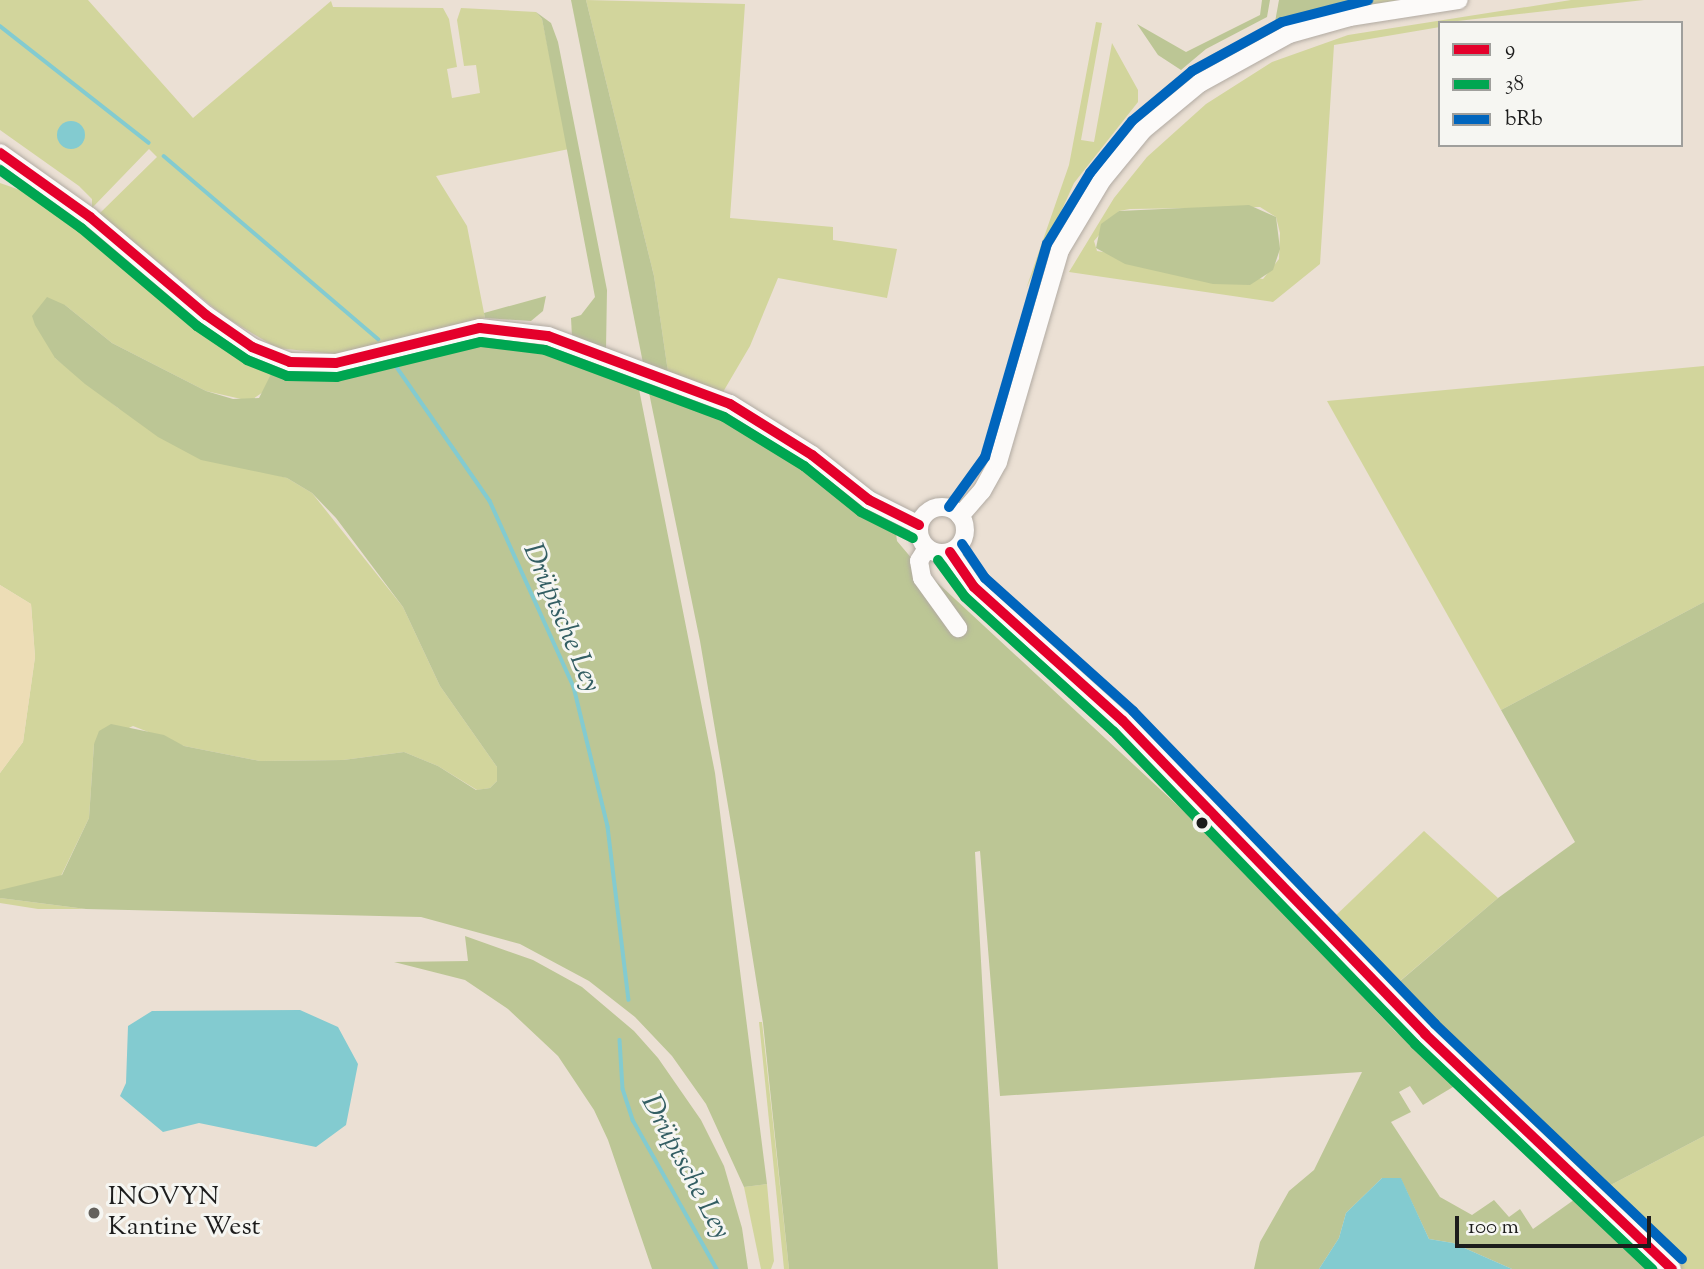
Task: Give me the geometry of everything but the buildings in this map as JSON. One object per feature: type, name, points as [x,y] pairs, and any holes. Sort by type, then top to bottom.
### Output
[{"type":"street","points":[[960,516],[982,491],[998,462],[1060,250],[1102,180],[1143,130],[1200,83],[1289,34],[1350,17],[1459,0]]},
{"type":"street","points":[[0,153],[90,217],[206,315],[252,346],[290,362],[336,363],[480,328],[548,336],[730,404],[811,455],[869,500],[919,525],[927,548]]},
{"type":"street","points":[[919,525],[927,513],[940,507],[960,516]]},
{"type":"street","points":[[950,552],[964,536],[960,516]]},
{"type":"street","points":[[927,548],[950,552],[974,587],[1123,721],[1425,1034],[1672,1269]]},
{"type":"street","points":[[927,548],[919,561],[922,578],[958,628]]},
{"type":"green space","points":[[0,0],[88,0],[193,118],[331,1],[333,7],[443,8],[449,19],[457,67],[447,69],[452,98],[480,93],[476,65],[464,66],[457,20],[461,8],[536,12],[542,19],[569,149],[436,176],[467,226],[485,318],[335,354],[277,348],[225,317],[99,214],[157,157],[149,149],[92,208],[92,199],[79,186],[0,130]]},
{"type":"green space","points":[[571,0],[586,0],[654,276],[668,372],[643,363]]},
{"type":"green space","points":[[586,0],[745,4],[730,218],[833,227],[833,240],[897,249],[887,298],[778,278],[750,346],[723,392],[668,372],[654,276]]},
{"type":"green space","points":[[1262,0],[1270,0],[1267,17],[1206,49],[1181,70],[1158,55],[1137,24],[1186,52],[1260,15]]},
{"type":"green space","points":[[1279,0],[1356,0],[1275,22]]},
{"type":"green space","points":[[1356,0],[1398,0],[1298,21],[1210,62],[1207,57],[1275,22]]},
{"type":"green space","points":[[1571,0],[1644,0],[1438,21],[1438,27],[1334,45],[1320,264],[1273,302],[1069,272],[1114,198],[1147,157],[1206,104],[1272,62],[1348,35]],"holes":[[[1260,207],[1276,217],[1280,233],[1279,259],[1263,279],[1097,251],[1094,241],[1119,211],[1130,209]]]},
{"type":"green space","points":[[536,12],[551,23],[558,42],[607,290],[606,349],[572,337],[571,318],[581,315],[595,297],[542,19]]},
{"type":"green space","points":[[1096,22],[1102,23],[1081,140],[1094,142],[1112,43],[1138,90],[1138,102],[1074,183],[1026,289],[1069,165]]},
{"type":"green space","points":[[0,183],[20,190],[22,184],[85,224],[241,354],[274,368],[266,390],[250,401],[206,391],[112,343],[65,305],[55,358],[118,408],[251,468],[287,478],[312,493],[403,607],[440,686],[497,767],[497,781],[490,788],[477,790],[438,766],[404,752],[343,760],[260,761],[184,746],[133,726],[94,744],[89,818],[61,876],[0,892],[0,773],[23,742],[35,657],[31,604],[0,585]]},
{"type":"green space","points":[[1249,205],[1276,217],[1280,249],[1273,270],[1250,285],[1213,284],[1125,264],[1096,248],[1101,224],[1119,211]]},
{"type":"green space","points":[[546,296],[543,311],[531,321],[485,318],[484,313]]},
{"type":"green space","points":[[47,297],[65,305],[112,343],[206,391],[233,399],[259,398],[274,368],[310,377],[341,376],[462,338],[517,334],[636,374],[715,773],[767,1184],[744,1187],[706,1104],[672,1056],[635,1017],[589,981],[520,944],[421,917],[86,909],[0,898],[0,890],[62,875],[89,818],[94,744],[99,731],[111,724],[164,735],[184,746],[260,761],[343,760],[404,752],[438,766],[476,790],[490,788],[497,781],[497,767],[440,686],[403,607],[336,518],[312,493],[287,478],[201,460],[158,437],[85,384],[55,358],[35,325],[32,316]]},
{"type":"green space","points":[[1704,366],[1704,602],[1501,710],[1327,401]]},
{"type":"green space","points":[[646,378],[711,401],[835,480],[895,526],[897,541],[913,560],[1217,842],[1395,1031],[1458,1084],[1423,1105],[1410,1086],[1399,1092],[1411,1112],[1391,1122],[1440,1197],[1472,1215],[1494,1200],[1509,1217],[1520,1209],[1533,1229],[1578,1197],[1653,1269],[1512,1269],[1453,1243],[1429,1239],[1401,1179],[1382,1178],[1346,1213],[1339,1238],[1319,1269],[1254,1269],[1260,1242],[1289,1191],[1314,1170],[1362,1072],[1000,1096],[980,851],[975,852],[998,1269],[789,1269],[763,1023],[735,847],[700,641]]},
{"type":"green space","points":[[1704,602],[1704,1136],[1603,1189],[1392,988],[1498,898],[1575,842],[1501,710]]},
{"type":"green space","points":[[1424,831],[1498,898],[1394,986],[1331,920]]},
{"type":"green space","points":[[0,898],[86,909],[38,909],[0,903]]},
{"type":"green space","points":[[465,936],[533,960],[582,987],[634,1031],[658,1058],[701,1120],[724,1166],[742,1228],[748,1269],[652,1269],[608,1140],[594,1110],[558,1056],[508,1009],[465,980],[394,962],[468,961]]},
{"type":"green space","points":[[759,1022],[762,1022],[789,1269],[784,1269]]},
{"type":"green space","points":[[1704,1136],[1704,1269],[1681,1269],[1603,1189]]},
{"type":"green space","points":[[767,1184],[774,1261],[771,1269],[761,1269],[744,1187]]},
{"type":"sand","points":[[0,585],[31,604],[35,657],[23,742],[0,773]]},
{"type":"water","points":[[71,121],[81,125],[85,135],[81,145],[71,149],[61,145],[57,135],[61,125]]},
{"type":"water","points":[[300,1010],[338,1027],[358,1064],[346,1125],[316,1147],[199,1123],[163,1132],[120,1096],[126,1083],[128,1026],[152,1011]]},
{"type":"water","points":[[1382,1178],[1401,1178],[1429,1239],[1453,1243],[1512,1269],[1319,1269],[1339,1238],[1346,1213]]},
{"type":"waterway","name":"Drüptsche Ley","points":[[0,26],[149,143]]},
{"type":"waterway","name":"Drüptsche Ley","points":[[164,156],[378,339]]},
{"type":"waterway","name":"Drüptsche Ley","points":[[394,363],[490,501],[574,687],[608,827],[629,1000]]},
{"type":"waterway","name":"Drüptsche Ley","points":[[620,1040],[623,1089],[633,1120],[717,1269]]},
{"type":"transit line","name":"bRb","points":[[949,507],[985,457],[1047,244],[1090,173],[1132,121],[1192,71],[1282,22],[1368,0]]},
{"type":"transit line","name":"9","points":[[0,153],[90,217],[206,315],[252,347],[290,362],[336,363],[480,328],[548,336],[730,404],[812,455],[869,500],[919,525]]},
{"type":"transit line","name":"38","points":[[0,170],[81,228],[197,326],[247,360],[287,376],[337,377],[481,342],[545,350],[724,417],[804,466],[861,512],[913,538]]},
{"type":"transit line","name":"bRb","points":[[962,544],[985,578],[1133,711],[1435,1024],[1682,1259]]},
{"type":"transit line","name":"9","points":[[950,552],[974,587],[1123,721],[1425,1034],[1672,1269]]},
{"type":"transit line","name":"38","points":[[938,560],[965,597],[1113,731],[1415,1044],[1652,1269]]},
{"type":"place","name":"INOVYN Kantine West","points":[[94,1213]]}]
